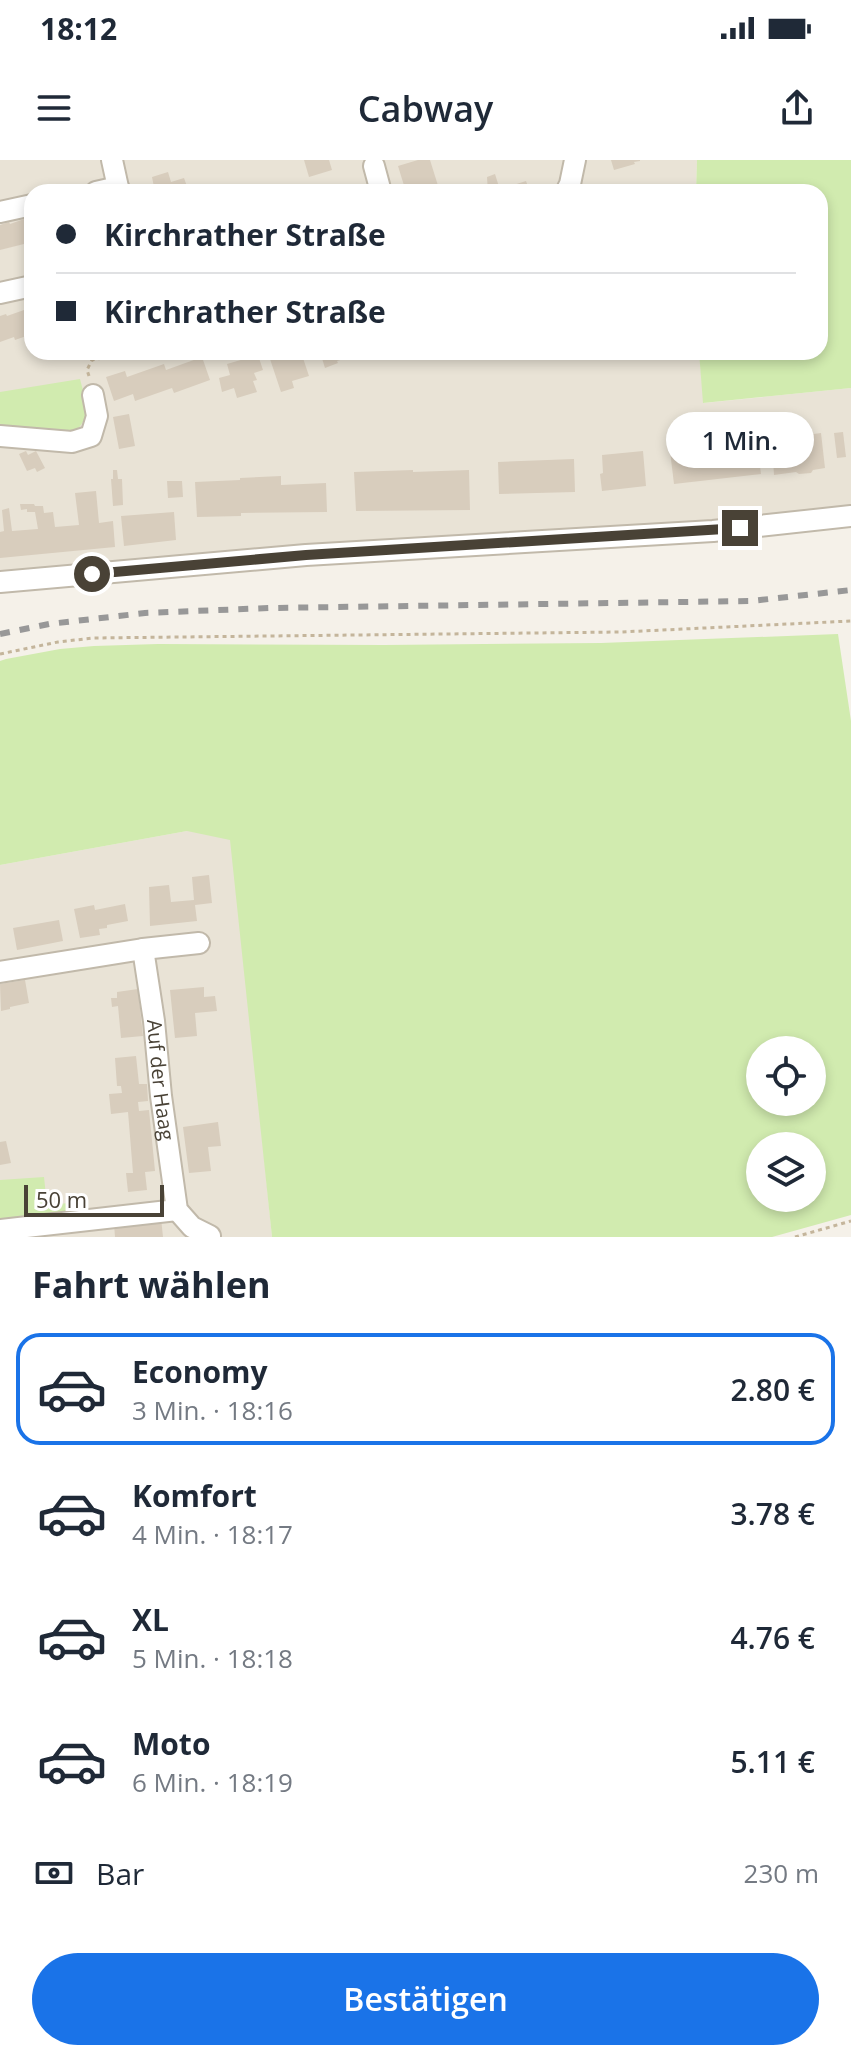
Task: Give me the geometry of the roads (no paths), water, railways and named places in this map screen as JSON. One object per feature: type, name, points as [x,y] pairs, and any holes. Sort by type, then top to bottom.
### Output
[{"type":"street","points":[[112,160],[118,184]]},
{"type":"street","points":[[570,184],[575,160]]},
{"type":"street","points":[[374,166],[379,184]]},
{"type":"street","points":[[0,212],[24,207]]},
{"type":"street","points":[[0,293],[24,288]]},
{"type":"street","points":[[0,436],[72,442],[91,436],[97,416],[93,395]]},
{"type":"street","points":[[0,582],[306,555],[713,531],[851,516]]},
{"type":"street","points":[[0,972],[199,943]]},
{"type":"street","name":"Auf der Haag","points":[[143,949],[177,1210]]},
{"type":"street","points":[[0,1230],[177,1210],[192,1227],[210,1236]]},
{"type":"railway","points":[[0,634],[49,624],[145,613],[270,608],[751,601],[851,590]]}]
